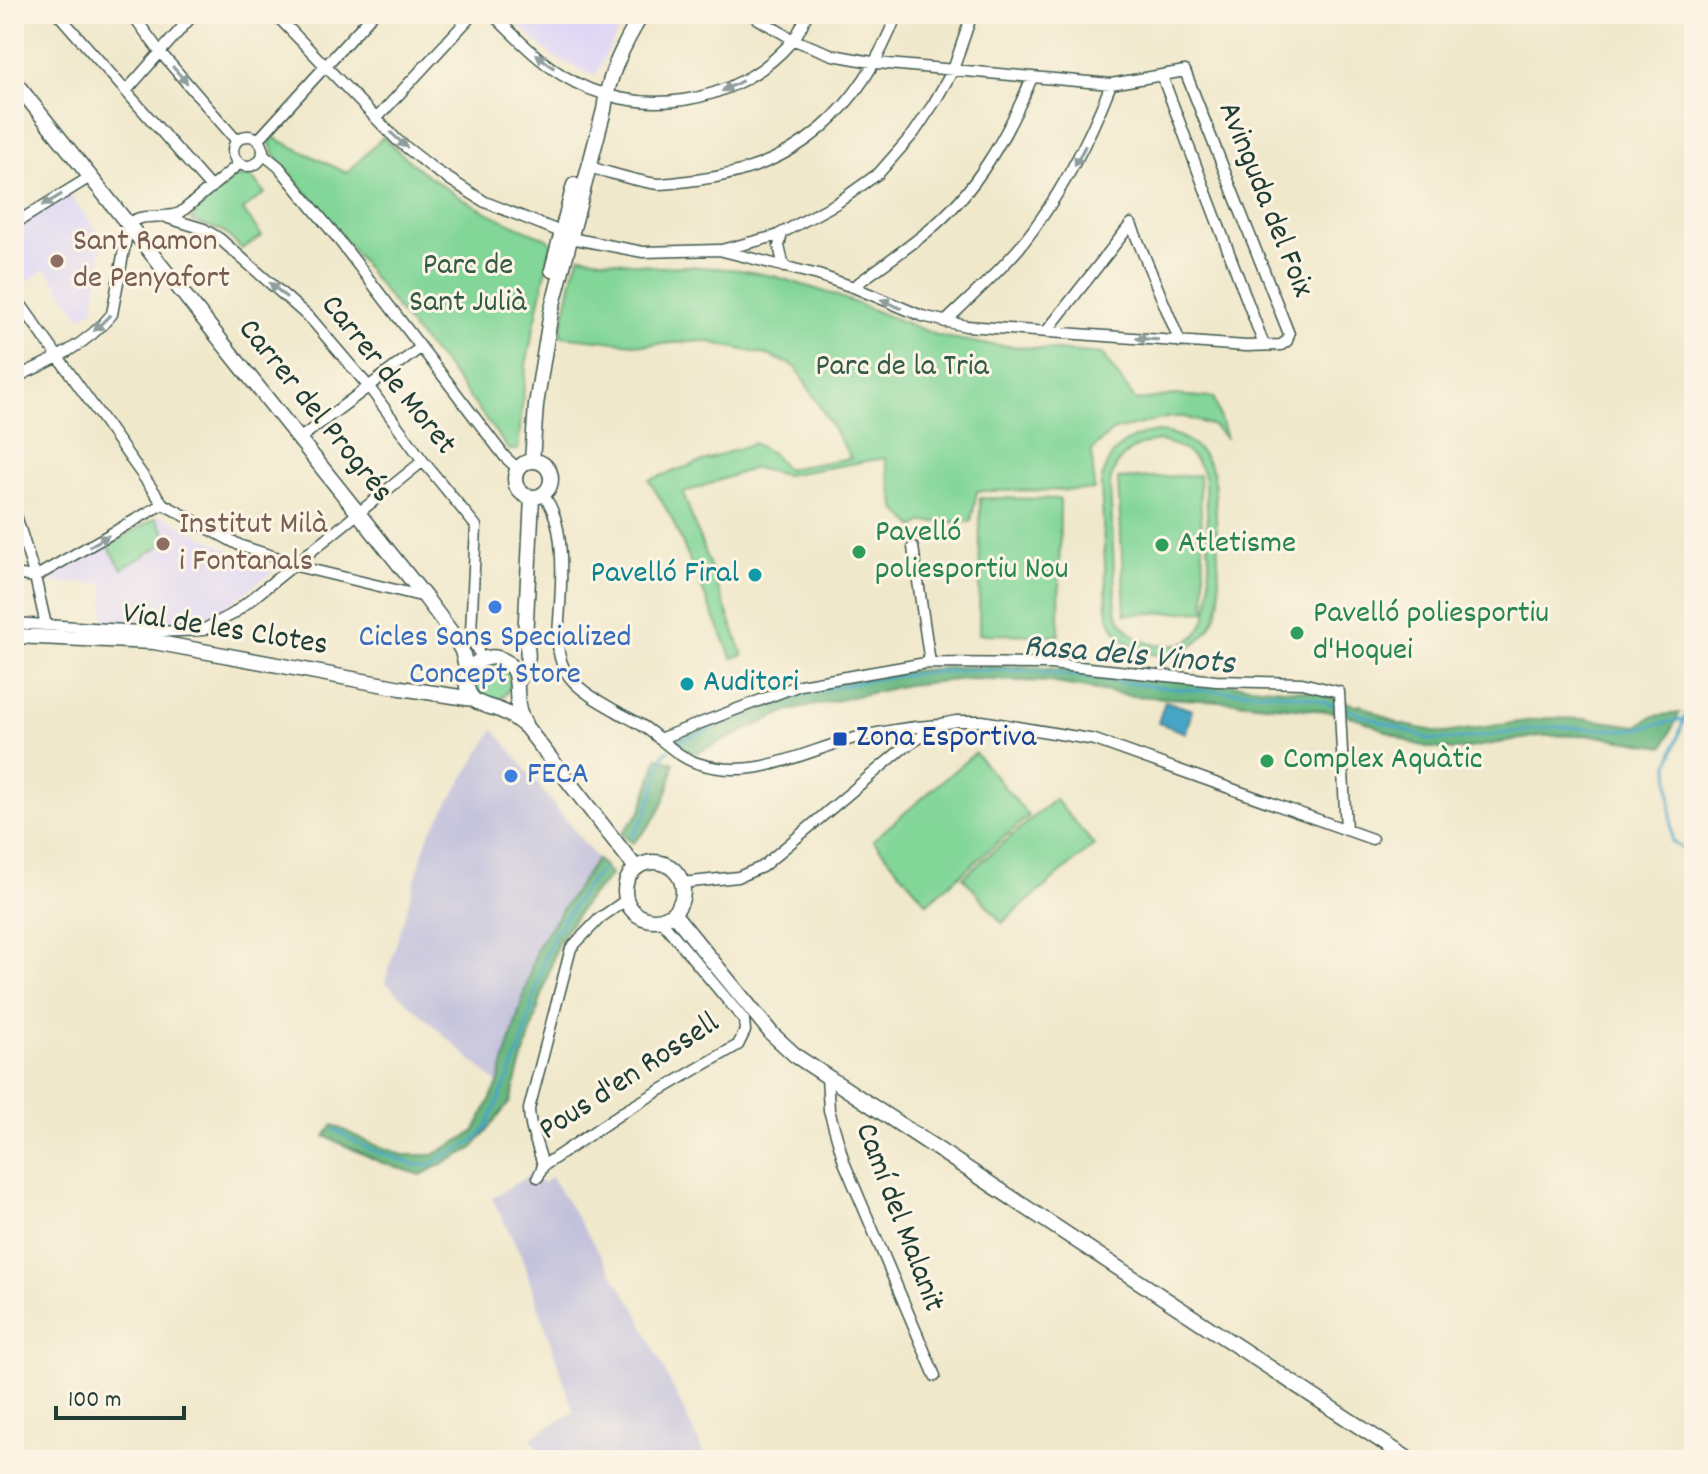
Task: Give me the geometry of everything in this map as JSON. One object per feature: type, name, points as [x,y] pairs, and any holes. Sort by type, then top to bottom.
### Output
[{"type":"street","points":[[58,14],[211,188]]},
{"type":"street","points":[[132,14],[160,52],[237,141]]},
{"type":"street","points":[[127,90],[194,14]]},
{"type":"street","points":[[275,14],[397,140],[435,170],[485,202],[566,235],[643,252],[719,250],[782,233],[837,203],[879,173],[914,133],[953,70],[972,14]]},
{"type":"street","points":[[258,140],[373,14]]},
{"type":"street","points":[[377,118],[473,14]]},
{"type":"street","points":[[492,14],[562,75],[606,96],[642,102],[709,96],[731,89],[794,40],[807,14]]},
{"type":"street","points":[[566,235],[606,96],[625,43],[642,14]]},
{"type":"street","points":[[750,14],[794,40],[833,55],[877,63],[1111,84],[1162,76]]},
{"type":"street","points":[[588,167],[659,184],[731,176],[779,157],[809,138],[850,100],[877,63],[897,14]]},
{"type":"street","name":"Avinguda del Foix","points":[[1185,71],[1289,334],[1287,341],[1281,345],[1264,345],[1162,76],[1185,71]]},
{"type":"street","points":[[853,287],[930,230],[963,196],[998,149],[1032,78]]},
{"type":"street","name":"Carrer del Progrés","points":[[14,81],[425,597],[462,651],[467,676]]},
{"type":"street","points":[[945,322],[1019,248],[1065,184],[1086,146],[1111,84]]},
{"type":"street","points":[[606,96],[596,107],[566,235],[525,465],[515,479],[518,490],[550,503],[558,528],[557,651],[562,667],[577,687],[680,755],[695,763],[721,769],[747,771],[855,738],[897,729],[956,721],[982,721],[1095,740],[1372,839]]},
{"type":"street","points":[[263,154],[255,165],[248,167],[239,164],[233,155],[237,141],[245,136],[258,140],[263,154],[279,167],[335,235],[505,457],[525,465],[543,465],[550,474],[550,485],[537,496],[525,640],[528,648],[527,670],[507,702],[492,707]]},
{"type":"street","points":[[14,378],[60,358],[104,324],[112,314],[129,223],[139,216],[168,218],[180,213],[239,164]]},
{"type":"street","points":[[14,224],[90,177]]},
{"type":"street","name":"Carrer de Moret","points":[[168,218],[204,229],[220,239],[312,320],[369,387],[476,526],[472,640],[489,655]]},
{"type":"street","points":[[1046,332],[1131,224],[1180,342]]},
{"type":"street","points":[[782,233],[779,246],[784,267]]},
{"type":"street","points":[[719,250],[853,287],[945,322],[1180,342],[1264,345]]},
{"type":"street","points":[[14,295],[163,504],[241,546],[292,565],[425,597]]},
{"type":"street","points":[[299,439],[420,348]]},
{"type":"street","points":[[14,623],[155,632],[203,630],[233,614],[423,461]]},
{"type":"street","points":[[14,574],[35,577],[163,504]]},
{"type":"street","points":[[14,509],[46,625]]},
{"type":"street","points":[[913,547],[930,663]]},
{"type":"street","points":[[451,632],[467,628],[472,622]]},
{"type":"street","name":"Carrer del Progrés","points":[[451,632],[489,655]]},
{"type":"street","name":"Vial de les Clotes","points":[[14,636],[154,642],[473,699]]},
{"type":"street","points":[[525,640],[516,653],[489,655],[476,662],[467,676],[467,686],[473,699],[507,713],[526,727]]},
{"type":"street","points":[[489,655],[509,664],[519,712],[526,727],[636,868]]},
{"type":"street","points":[[659,739],[800,685],[930,663],[1050,664],[1216,681],[1302,683],[1339,692],[1346,830]]},
{"type":"street","name":"Vial de les Clotes","points":[[427,692],[448,690],[467,676]]},
{"type":"street","points":[[682,883],[738,877],[762,867],[902,749],[941,724]]},
{"type":"street","points":[[912,743],[913,727]]},
{"type":"street","points":[[902,749],[913,727]]},
{"type":"street","points":[[897,729],[902,749]]},
{"type":"street","points":[[648,862],[667,865],[677,873],[682,883],[680,904],[667,916],[640,916],[626,900],[628,876],[648,862]]},
{"type":"street","points":[[543,1166],[530,1126],[529,1109],[571,948],[600,918],[626,900]]},
{"type":"street","points":[[667,916],[772,1034],[796,1056],[1410,1460]]},
{"type":"street","name":"Pous d'en Rossell","points":[[538,1177],[543,1166],[623,1112],[738,1045],[745,1031],[744,1020],[667,916]]},
{"type":"street","name":"Camí del Malanit","points":[[827,1077],[829,1110],[844,1162],[935,1376]]},
{"type":"shaded area","points":[[506,14],[627,14],[595,76],[552,56]]},
{"type":"shaded area","name":"Sant Ramon de Penyafort","points":[[68,192],[95,228],[102,248],[94,308],[81,317],[46,269],[14,289],[14,228]]},
{"type":"shaded area","name":"Institut Milà i Fontanals","points":[[161,515],[272,572],[208,620],[189,625],[104,625],[104,584],[45,582]]},
{"type":"shaded area","points":[[494,729],[597,859],[538,945],[498,1084],[385,982],[428,836]]},
{"type":"shaded area","points":[[528,1176],[543,1183],[551,1177],[636,1310],[707,1460],[543,1460],[531,1437],[574,1412],[521,1255],[492,1198]]},
{"type":"green space","name":"Parc de Sant Julià","points":[[272,137],[347,173],[383,137],[439,184],[500,219],[552,243],[526,365],[518,450],[509,450],[445,365],[415,332],[275,155],[270,144]]},
{"type":"green space","points":[[234,177],[252,178],[265,193],[243,210],[262,236],[242,249],[223,231],[191,221],[196,212]]},
{"type":"green space","name":"Parc de la Tria","points":[[580,256],[659,267],[740,270],[777,277],[832,294],[939,336],[984,344],[1102,354],[1136,401],[1174,395],[1214,398],[1226,439],[1214,426],[1184,417],[1171,417],[1112,431],[1092,450],[1094,490],[977,491],[971,522],[923,522],[915,528],[896,509],[885,458],[785,475],[754,468],[683,493],[743,655],[732,658],[671,517],[649,480],[754,443],[773,454],[786,469],[851,458],[796,367],[771,356],[704,341],[643,345],[560,336]]},
{"type":"green space","points":[[1169,433],[1186,440],[1205,458],[1214,474],[1220,599],[1214,619],[1204,636],[1189,647],[1172,653],[1154,654],[1137,649],[1122,638],[1110,620],[1107,607],[1101,485],[1113,454],[1128,441],[1148,434]],"holes":[[[1150,442],[1180,448],[1200,466],[1206,490],[1210,576],[1207,612],[1202,627],[1192,638],[1178,645],[1157,645],[1144,641],[1132,634],[1116,611],[1112,476],[1120,460],[1133,449]]]},
{"type":"green space","name":"Atletisme","points":[[1199,475],[1206,611],[1125,614],[1118,479]]},
{"type":"green space","points":[[980,498],[1060,499],[1059,635],[979,634]]},
{"type":"green space","points":[[156,518],[170,540],[122,569],[108,546]]},
{"type":"green space","points":[[491,663],[504,669],[510,682],[504,695],[491,701],[478,695],[472,682],[478,669]]},
{"type":"green space","points":[[1022,666],[1320,692],[1359,707],[1360,704],[1399,724],[1444,733],[1547,718],[1586,719],[1637,726],[1654,716],[1679,713],[1664,747],[1591,735],[1540,736],[1457,750],[1412,743],[1360,719],[1336,712],[1132,696],[1050,682],[967,679],[907,685],[788,711],[692,755],[672,740],[770,700],[838,682],[953,667]]},
{"type":"green space","points":[[975,753],[1029,816],[927,903],[873,840]]},
{"type":"green space","points":[[658,757],[674,763],[669,787],[656,817],[633,843],[621,834],[641,811]]},
{"type":"green space","points":[[1055,799],[1094,845],[1002,923],[963,877]]},
{"type":"green space","points":[[597,859],[611,875],[587,900],[558,942],[510,1102],[472,1149],[421,1175],[380,1162],[325,1136],[333,1125],[403,1155],[433,1155],[474,1132],[498,1084],[538,945]]},
{"type":"water","points":[[1165,701],[1192,710],[1186,733],[1158,723]]},
{"type":"waterway","name":"Rasa dels Vinots","points":[[675,745],[784,700],[864,681],[946,671],[1022,671],[1180,689],[1279,693],[1336,706]]},
{"type":"waterway","points":[[1694,689],[1669,764],[1672,842],[1694,855]]},
{"type":"waterway","name":"Rasa dels Vinots","points":[[1343,708],[1432,740],[1555,727],[1629,730],[1684,719]]},
{"type":"waterway","name":"Rasa dels Vinots","points":[[632,836],[645,816],[664,754],[669,750]]},
{"type":"waterway","points":[[335,1130],[365,1147],[415,1165],[429,1165],[474,1141],[487,1126],[515,1063],[544,959],[554,935],[588,884],[602,870]]},
{"type":"waterway","points":[[1694,1107],[1694,1123]]},
{"type":"place","name":"Sant Ramon de Penyafort","points":[[57,261]]},
{"type":"place","name":"Institut Milà i Fontanals","points":[[163,544]]},
{"type":"place","name":"Atletisme","points":[[1162,545]]},
{"type":"place","name":"Pavelló poliesportiu Nou","points":[[859,552]]},
{"type":"place","name":"Pavelló Firal","points":[[755,575]]},
{"type":"place","name":"Cicles Sans Specialized Concept Store","points":[[495,607]]},
{"type":"place","name":"Pavelló poliesportiu d'Hoquei","points":[[1297,633]]},
{"type":"place","name":"Auditori","points":[[687,684]]},
{"type":"place","name":"Zona Esportiva","points":[[840,739]]},
{"type":"place","name":"Complex Aquàtic","points":[[1267,761]]},
{"type":"place","name":"FECA","points":[[511,776]]}]
